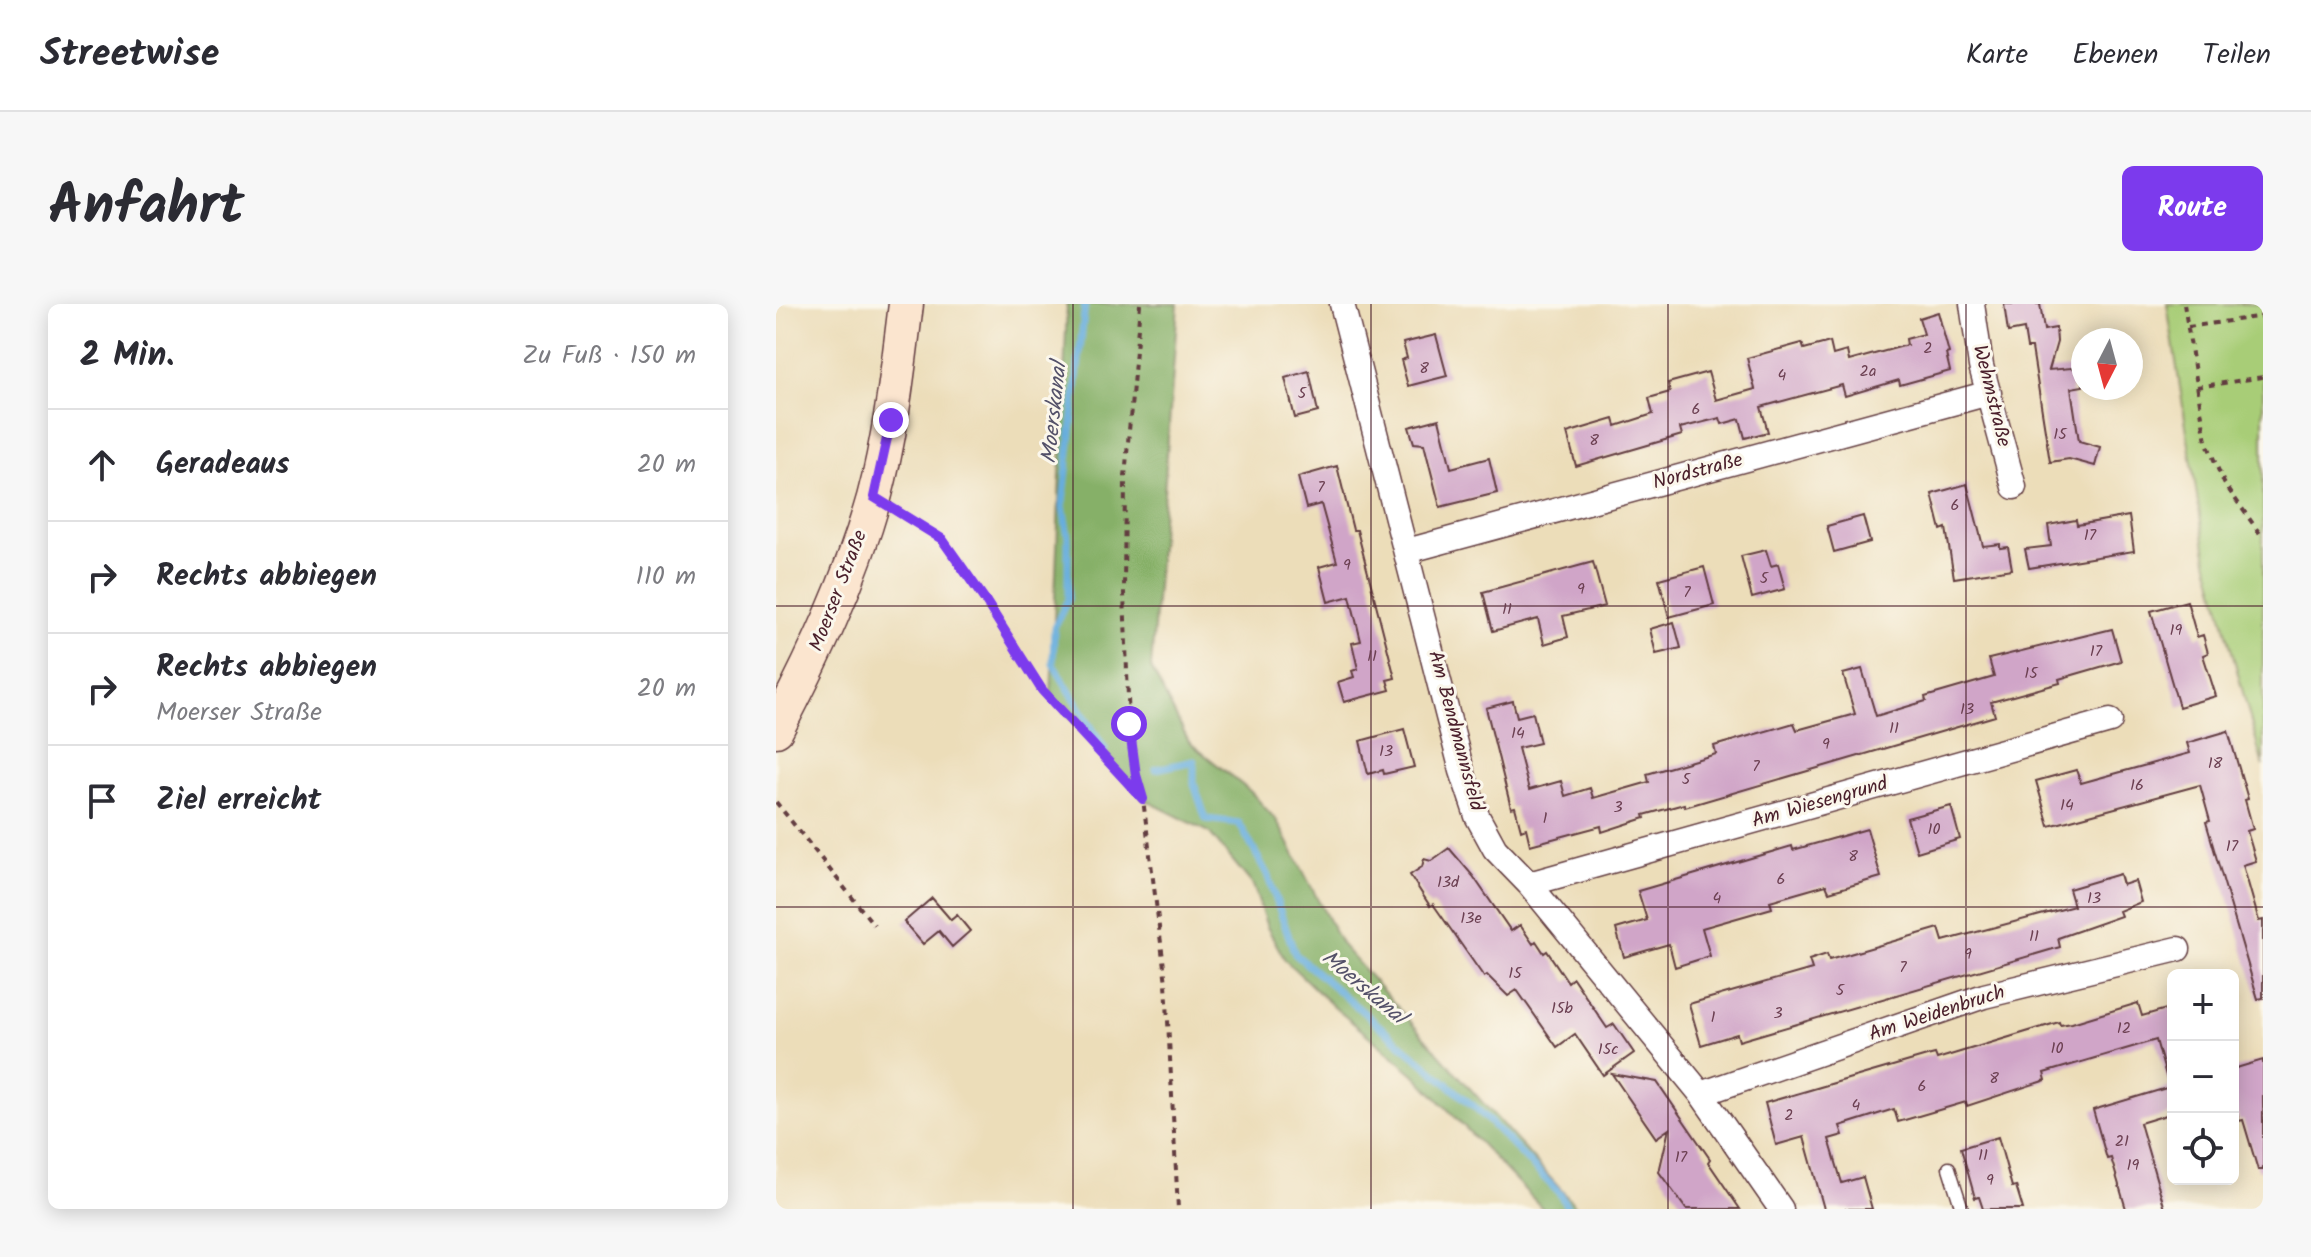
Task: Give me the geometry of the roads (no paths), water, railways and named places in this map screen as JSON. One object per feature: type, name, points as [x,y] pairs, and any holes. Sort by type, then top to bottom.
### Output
[{"type":"street","name":"Moerser Straße","points":[[776,730],[818,648],[874,497],[891,420],[906,304]]},
{"type":"street","name":"Am Bendmannsfeld","points":[[1342,304],[1462,771],[1477,816],[1495,849],[1529,884],[1701,1094],[1781,1209]]},
{"type":"street","name":"Wehmstraße","points":[[1972,304],[1981,366],[2014,487]]},
{"type":"street","name":"Nordstraße","points":[[1407,551],[1989,393]]},
{"type":"street","name":"Am Wiesengrund","points":[[1529,884],[2110,721]]},
{"type":"street","name":"Am Weidenbruch","points":[[1701,1094],[1984,996],[2178,949]]},
{"type":"lane","points":[[1949,1168],[1962,1209]]},
{"type":"waterway","name":"Moerskanal","points":[[1085,304],[1063,506],[1068,537],[1068,599],[1054,628],[1053,664],[1105,749]]},
{"type":"waterway","name":"Moerskanal","points":[[1156,769],[1194,761],[1194,784],[1206,819],[1239,823],[1267,874],[1295,954],[1477,1109],[1560,1194],[1568,1209]]}]
